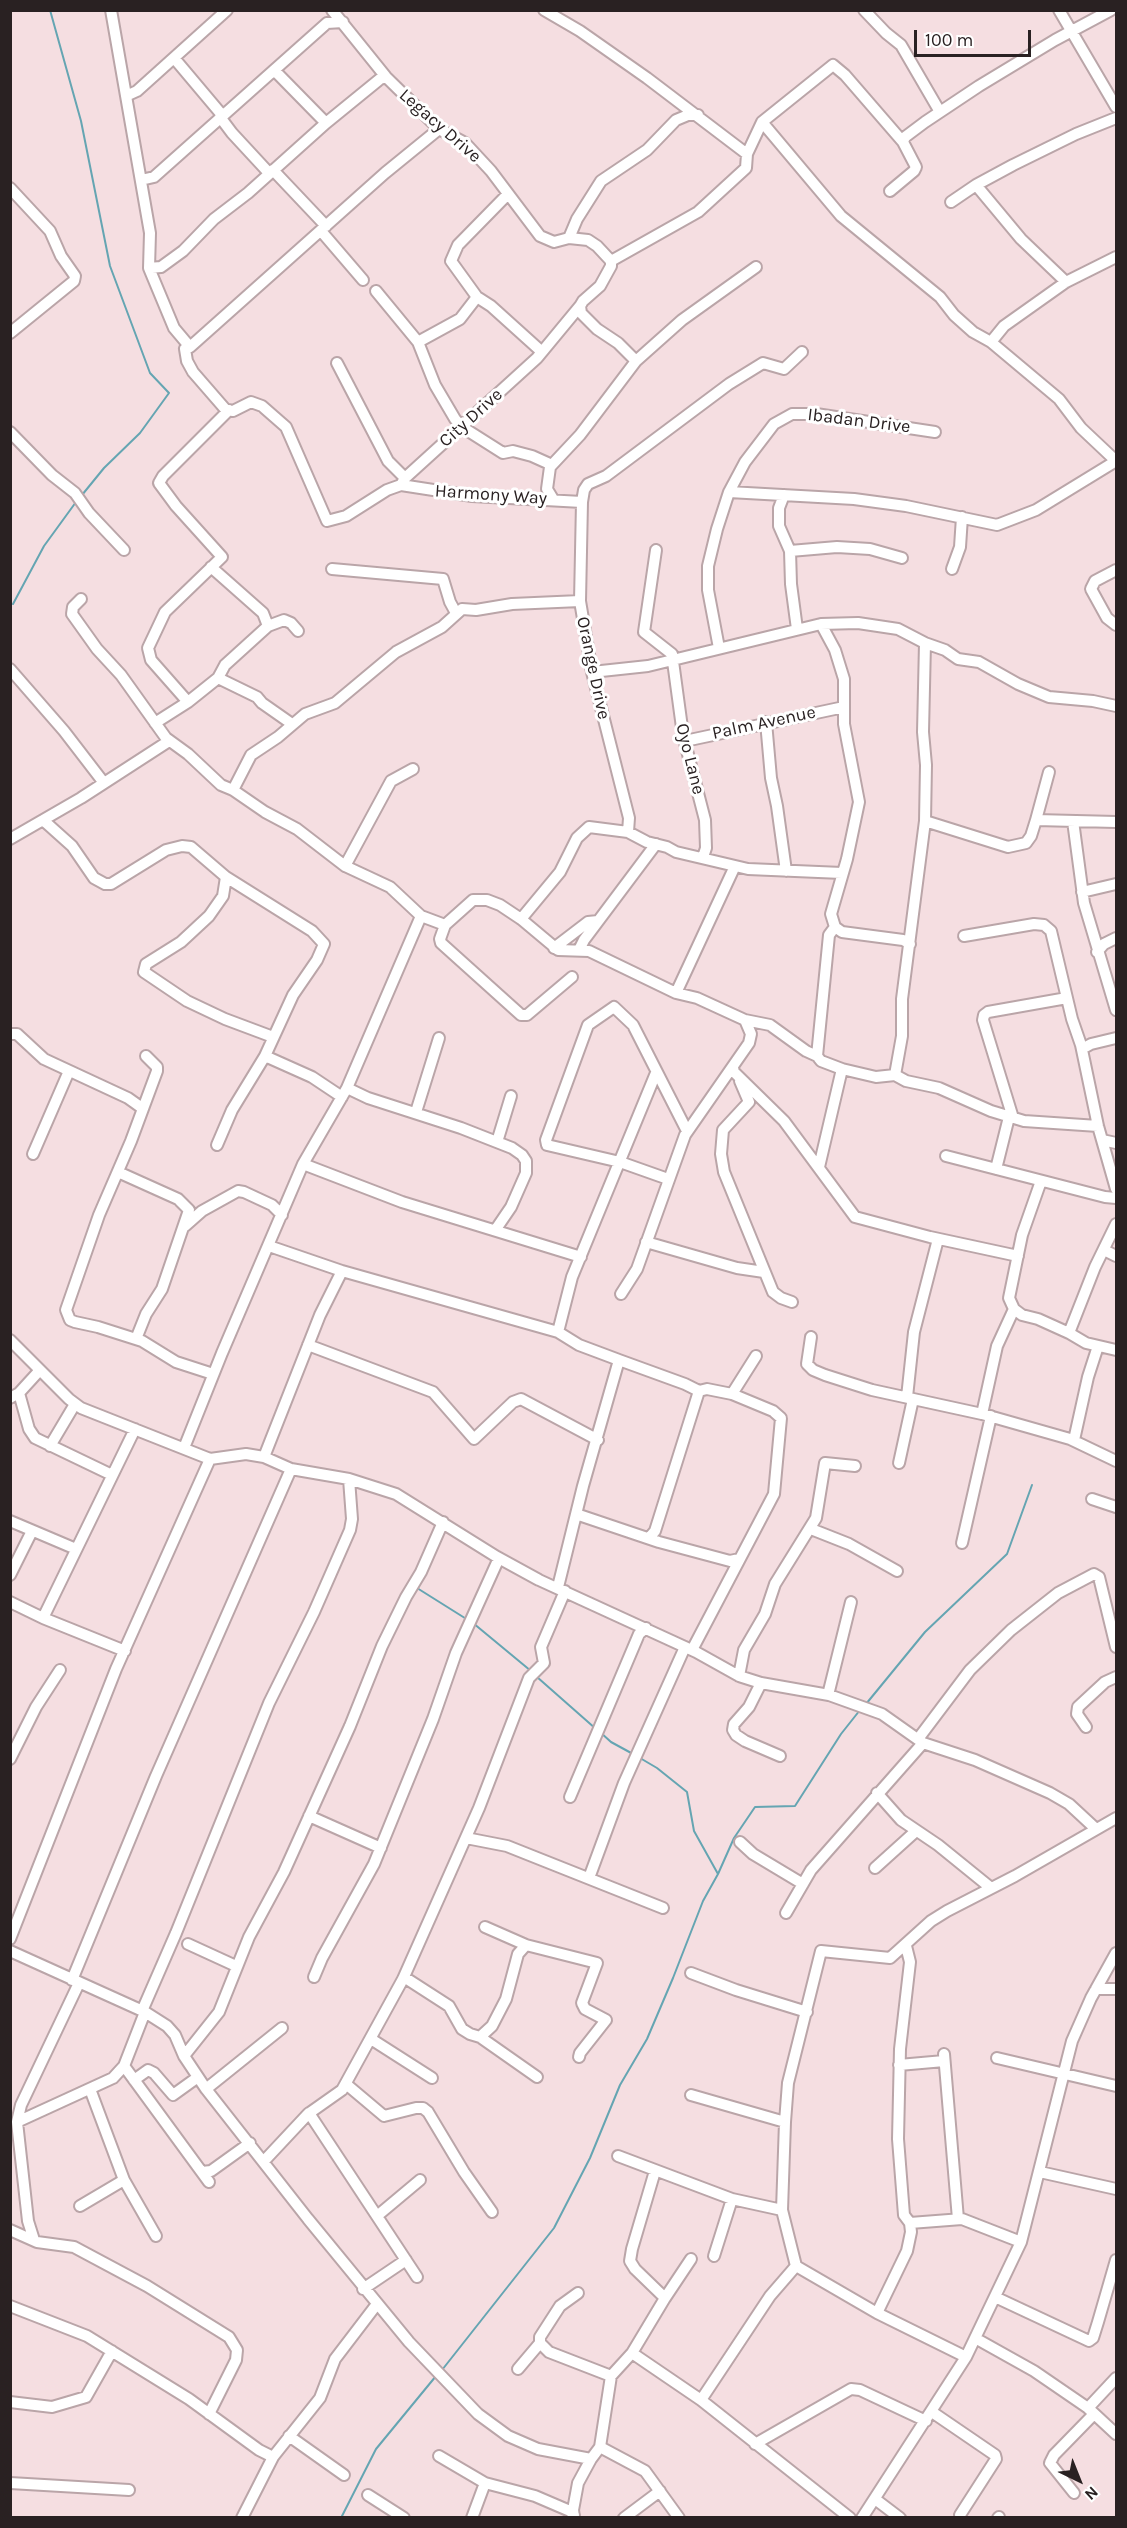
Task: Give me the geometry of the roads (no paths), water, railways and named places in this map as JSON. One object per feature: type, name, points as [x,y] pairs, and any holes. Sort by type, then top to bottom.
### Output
[{"type":"street","points":[[111,10],[150,233],[149,268],[174,328],[190,347]]},
{"type":"street","points":[[126,96],[136,91],[227,10]]},
{"type":"street","name":"Legacy Drive","points":[[332,10],[386,77],[439,129],[465,143],[491,171],[540,237],[554,242],[570,238],[588,240],[611,261]]},
{"type":"street","points":[[544,10],[580,31],[698,115],[747,154]]},
{"type":"street","points":[[864,10],[901,45],[940,112]]},
{"type":"street","points":[[1059,10],[1116,107]]},
{"type":"street","points":[[903,142],[906,137],[940,112],[987,81],[1111,10]]},
{"type":"street","points":[[141,180],[154,177],[327,23],[343,22]]},
{"type":"street","points":[[174,57],[232,133],[323,229],[363,280]]},
{"type":"street","points":[[611,261],[698,212],[746,168],[747,154],[762,122],[833,65],[845,75],[903,142],[916,169],[890,191]]},
{"type":"street","points":[[274,70],[326,123]]},
{"type":"street","points":[[149,268],[161,267],[183,250],[208,224],[326,123],[380,79],[386,77]]},
{"type":"street","points":[[570,238],[577,219],[601,182],[647,150],[676,120],[688,114],[698,115]]},
{"type":"street","points":[[951,202],[976,185],[1076,134],[1116,118]]},
{"type":"street","points":[[729,492],[854,499],[906,506],[997,525],[1036,510],[1116,461],[1081,428],[1059,399],[991,342],[973,333],[954,315],[940,297],[841,216],[762,122]]},
{"type":"street","points":[[188,702],[152,660],[148,648],[165,612],[222,557],[176,506],[159,483],[163,476],[228,410],[190,367],[185,349],[190,347],[385,173],[439,129]]},
{"type":"street","points":[[976,185],[1021,239],[1066,282]]},
{"type":"street","points":[[10,188],[50,231],[61,256],[75,276],[74,281],[10,333]]},
{"type":"street","points":[[508,194],[458,245],[451,261],[477,297],[491,306],[542,352]]},
{"type":"street","points":[[991,342],[1004,326],[1066,282],[1116,257]]},
{"type":"street","name":"City Drive","points":[[228,410],[233,411],[251,402],[262,406],[286,427],[327,521],[346,516],[403,481],[542,352],[606,278],[611,261]]},
{"type":"street","points":[[552,499],[547,489],[552,465],[580,435],[636,360],[682,320],[756,267]]},
{"type":"street","points":[[376,291],[418,342],[435,385],[462,427],[503,453],[513,451],[552,465]]},
{"type":"street","points":[[418,342],[460,319],[477,297]]},
{"type":"street","points":[[580,306],[581,313],[586,320],[636,360]]},
{"type":"street","points":[[582,502],[584,490],[588,484],[619,466],[729,384],[763,363],[784,369],[802,352]]},
{"type":"street","points":[[337,363],[388,461],[403,481]]},
{"type":"street","name":"Ibadan Drive","points":[[719,648],[708,590],[708,566],[717,529],[729,492],[745,462],[774,424],[792,414],[816,414],[936,432]]},
{"type":"street","points":[[10,432],[52,475],[75,493],[88,513],[124,550]]},
{"type":"street","name":"Harmony Way","points":[[403,481],[472,496],[582,502]]},
{"type":"street","points":[[784,495],[780,508],[779,526],[790,551],[791,584],[797,629]]},
{"type":"street","name":"Orange Drive","points":[[582,502],[580,601],[592,672],[629,818],[628,832]]},
{"type":"street","points":[[952,568],[960,547],[962,517]]},
{"type":"street","points":[[790,551],[837,547],[870,549],[902,558]]},
{"type":"street","points":[[656,550],[644,632],[670,652],[673,659]]},
{"type":"street","points":[[210,567],[263,613],[268,626]]},
{"type":"street","points":[[332,569],[443,579],[456,613]]},
{"type":"street","points":[[1116,570],[1095,581],[1091,589],[1107,618],[1116,625]]},
{"type":"street","points":[[81,599],[73,606],[72,614],[97,649],[121,675],[169,741],[188,754],[210,777],[265,812],[297,829],[345,866],[390,887],[421,916],[445,925]]},
{"type":"street","points":[[233,790],[251,755],[313,709],[335,703],[396,652],[442,627],[462,609],[476,610],[512,604],[580,601]]},
{"type":"street","points":[[155,723],[188,702],[218,678],[225,666],[268,626],[284,620],[291,622],[298,631]]},
{"type":"street","points":[[592,672],[648,666],[821,624],[858,623],[898,628],[925,643],[945,650],[958,658],[978,662],[1018,684],[1049,697],[1093,701],[1116,706]]},
{"type":"street","points":[[821,624],[841,666],[844,679],[844,724],[859,801],[831,915],[835,927],[847,933],[903,940],[910,944]]},
{"type":"street","points":[[895,1075],[902,1036],[902,999],[925,822],[926,765],[923,732],[925,643]]},
{"type":"street","name":"Oyo Lane","points":[[673,659],[677,700],[685,741],[705,820],[706,848],[703,858]]},
{"type":"street","points":[[10,669],[64,731],[104,783]]},
{"type":"street","points":[[218,678],[257,697],[292,724]]},
{"type":"street","name":"Palm Avenue","points":[[685,741],[844,707]]},
{"type":"street","points":[[766,722],[771,778],[786,871]]},
{"type":"street","points":[[10,839],[169,741]]},
{"type":"street","points":[[345,866],[387,786],[401,773],[413,769]]},
{"type":"street","points":[[925,822],[1008,847],[1026,843],[1031,836],[1049,772]]},
{"type":"street","points":[[1036,819],[1116,822]]},
{"type":"street","points":[[42,820],[72,846],[94,878],[105,884],[111,884],[166,850],[182,846],[196,850],[226,877],[312,931],[324,944],[317,960],[293,995],[265,1056],[232,1110],[217,1145]]},
{"type":"street","points":[[1073,821],[1082,892],[1097,952],[1105,968],[1116,1011]]},
{"type":"street","points":[[520,919],[560,872],[582,832],[589,827],[628,832],[647,842],[676,852],[735,866],[765,871],[842,873]]},
{"type":"street","points":[[579,950],[656,844]]},
{"type":"street","points":[[676,993],[735,866]]},
{"type":"street","points":[[226,877],[224,896],[209,916],[181,942],[146,964],[144,972],[187,1001],[225,1019],[273,1036]]},
{"type":"street","points":[[1082,892],[1116,884]]},
{"type":"street","points":[[572,977],[527,1015],[522,1015],[441,943],[445,925],[473,900],[478,899],[500,905],[554,948],[589,951],[676,993],[697,998],[745,1020],[770,1025],[806,1052],[842,1069],[876,1077],[895,1075],[906,1081],[939,1088],[1011,1117],[1098,1126]]},
{"type":"street","points":[[184,1448],[213,1374],[303,1164],[345,1092],[421,916]]},
{"type":"street","points":[[554,948],[588,922],[598,921]]},
{"type":"street","points":[[964,936],[1034,924],[1044,925],[1053,935],[1067,998],[1082,1049],[1098,1126],[1109,1144],[1116,1189]]},
{"type":"street","points":[[817,1056],[830,935],[835,927]]},
{"type":"street","points":[[1097,952],[1104,944],[1116,938]]},
{"type":"street","points":[[996,1169],[1011,1117],[983,1020],[984,1015],[988,1012],[1067,998]]},
{"type":"street","points":[[668,1179],[620,1162],[547,1144],[546,1140],[588,1025],[614,1007],[633,1024],[687,1131]]},
{"type":"street","points":[[621,1294],[637,1269],[687,1131],[735,1072],[752,1034],[745,1020]]},
{"type":"street","points":[[10,1034],[17,1034],[44,1059],[113,1090],[142,1108]]},
{"type":"street","points":[[416,1112],[439,1038]]},
{"type":"street","points":[[1082,1049],[1091,1044],[1116,1039]]},
{"type":"street","points":[[146,1056],[157,1067],[157,1071],[77,1274],[66,1310],[70,1320],[136,1339],[176,1362],[213,1374]]},
{"type":"street","points":[[265,1056],[345,1092],[416,1112],[497,1142],[522,1155],[526,1161],[526,1173],[517,1196],[496,1229]]},
{"type":"street","points":[[819,1167],[842,1069]]},
{"type":"street","points":[[33,1154],[69,1071]]},
{"type":"street","points":[[735,1072],[778,1114],[855,1217],[938,1239],[1018,1256]]},
{"type":"street","points":[[735,1072],[749,1102],[723,1131],[721,1154],[724,1172],[773,1292],[792,1302]]},
{"type":"street","points":[[558,1332],[562,1310],[581,1257],[656,1073]]},
{"type":"street","points":[[497,1142],[511,1096]]},
{"type":"street","points":[[946,1156],[1116,1198]]},
{"type":"street","points":[[303,1164],[402,1202],[581,1257]]},
{"type":"street","points":[[118,1172],[185,1204],[189,1210],[162,1289],[146,1314],[136,1339]]},
{"type":"street","points":[[1041,1181],[1025,1225],[1009,1298],[1014,1309],[1022,1315],[1038,1318],[1086,1343],[1116,1350]]},
{"type":"street","points":[[185,1227],[202,1211],[238,1191],[244,1191],[272,1205],[282,1215]]},
{"type":"street","points":[[272,1205],[287,1204]]},
{"type":"street","points":[[1070,1333],[1116,1224]]},
{"type":"street","points":[[899,1463],[910,1398],[914,1332],[938,1239]]},
{"type":"street","points":[[646,1242],[737,1268],[764,1272]]},
{"type":"street","points":[[269,1246],[342,1271],[558,1332],[579,1345],[699,1391],[707,1389],[732,1394],[780,1415],[782,1424],[774,1494],[689,1648],[624,1784],[589,1878]]},
{"type":"street","points":[[1104,1250],[1116,1256]]},
{"type":"street","points":[[264,1456],[308,1345],[342,1271]]},
{"type":"street","points":[[962,1543],[997,1346],[1014,1309]]},
{"type":"street","points":[[811,1337],[806,1360],[813,1370],[846,1383],[986,1415],[1074,1440],[1116,1461]]},
{"type":"street","points":[[10,1340],[75,1404],[210,1459],[246,1454],[264,1456],[291,1469],[349,1479],[396,1494],[539,1580],[562,1589],[641,1629],[689,1648],[739,1676],[761,1683],[828,1695],[882,1714],[920,1741],[975,1760],[1050,1792],[1069,1804],[1096,1829]]},
{"type":"street","points":[[308,1345],[433,1392],[474,1439],[513,1402],[520,1399],[598,1440]]},
{"type":"street","points":[[1074,1440],[1088,1377],[1098,1346]]},
{"type":"street","points":[[732,1394],[756,1356]]},
{"type":"street","points":[[264,2161],[309,2113],[342,2090],[346,2084],[404,1977],[466,1838],[529,1678],[544,1663],[541,1647],[562,1589],[576,1514],[619,1360]]},
{"type":"street","points":[[40,1370],[15,1396],[31,1434],[50,1446],[112,1475]]},
{"type":"street","points":[[654,1537],[699,1391]]},
{"type":"street","points":[[50,1446],[75,1404]]},
{"type":"street","points":[[43,1618],[135,1429]]},
{"type":"street","points":[[10,1939],[124,1651],[210,1459]]},
{"type":"street","points":[[739,1676],[744,1650],[765,1614],[774,1584],[811,1529],[819,1507],[825,1463],[855,1467]]},
{"type":"street","points":[[34,2240],[28,2221],[17,2122],[21,2105],[76,1981],[156,1776],[291,1469]]},
{"type":"street","points":[[17,2122],[113,2078],[124,2066],[143,2011],[269,1703],[314,1612],[350,1530],[352,1519],[349,1479]]},
{"type":"street","points":[[1092,1499],[1116,1507]]},
{"type":"street","points":[[576,1514],[734,1563]]},
{"type":"street","points":[[10,1521],[76,1549]]},
{"type":"street","points":[[184,2056],[219,2012],[236,1966],[284,1872],[350,1726],[382,1646],[421,1572],[443,1522]]},
{"type":"street","points":[[811,1529],[849,1544],[897,1571]]},
{"type":"street","points":[[10,1575],[32,1531]]},
{"type":"street","points":[[314,1977],[381,1848],[433,1719],[456,1653],[499,1558]]},
{"type":"street","points":[[786,1913],[811,1870],[920,1741],[970,1670],[1011,1630],[1058,1593],[1094,1574],[1098,1575],[1113,1612],[1116,1647]]},
{"type":"street","points":[[10,1602],[124,1651]]},
{"type":"street","points":[[828,1695],[851,1602]]},
{"type":"street","points":[[570,1797],[641,1629]]},
{"type":"street","points":[[10,1759],[36,1707],[60,1670]]},
{"type":"street","points":[[1086,1727],[1077,1714],[1078,1707],[1105,1682],[1116,1677]]},
{"type":"street","points":[[761,1683],[749,1707],[734,1724],[733,1730],[745,1741],[780,1756]]},
{"type":"street","points":[[877,1793],[901,1820],[938,1845],[991,1888]]},
{"type":"street","points":[[309,1816],[381,1848]]},
{"type":"street","points":[[966,2356],[877,2313],[796,2266],[782,2210],[785,2122],[788,2084],[820,1953],[823,1950],[881,1959],[890,1958],[906,1946],[931,1921],[1116,1818]]},
{"type":"street","points":[[875,1868],[916,1831]]},
{"type":"street","points":[[466,1838],[507,1846],[663,1908]]},
{"type":"street","points":[[740,1842],[753,1854],[803,1884]]},
{"type":"street","points":[[485,1927],[526,1945],[597,1963],[582,2003],[585,2009],[605,2018],[606,2021],[579,2057]]},
{"type":"street","points":[[188,1944],[236,1966]]},
{"type":"street","points":[[480,2037],[492,2026],[506,1999],[518,1954],[526,1945]]},
{"type":"street","points":[[877,2313],[907,2251],[911,2232],[910,2223],[904,2215],[898,2139],[899,2065],[910,1972],[906,1946]]},
{"type":"street","points":[[10,1951],[159,2019],[171,2030],[184,2056],[206,2089],[363,2289],[409,2342],[478,2414],[508,2436],[538,2450],[591,2458]]},
{"type":"street","points":[[862,2517],[966,2356],[1021,2242],[1072,2041],[1116,1953]]},
{"type":"street","points":[[692,1973],[736,1990],[807,2012]]},
{"type":"street","points":[[404,1977],[449,2006],[462,2029],[480,2037],[537,2078]]},
{"type":"street","points":[[1096,1989],[1116,1989]]},
{"type":"street","points":[[206,2089],[282,2028]]},
{"type":"street","points":[[371,2039],[432,2078]]},
{"type":"street","points":[[899,2065],[944,2058],[958,2219]]},
{"type":"street","points":[[997,2058],[1116,2086]]},
{"type":"street","points":[[124,2066],[209,2182]]},
{"type":"street","points":[[134,2080],[148,2070],[154,2073],[173,2095],[198,2077]]},
{"type":"street","points":[[346,2084],[384,2116],[416,2108],[423,2108],[428,2112],[464,2172],[492,2212]]},
{"type":"street","points":[[90,2089],[124,2180],[156,2236]]},
{"type":"street","points":[[691,2095],[785,2122]]},
{"type":"street","points":[[309,2113],[417,2277]]},
{"type":"street","points":[[202,2172],[211,2171],[250,2143]]},
{"type":"street","points":[[618,2156],[732,2199],[782,2210]]},
{"type":"street","points":[[655,2171],[630,2261],[635,2269],[665,2298]]},
{"type":"street","points":[[1040,2172],[1116,2189]]},
{"type":"street","points":[[80,2206],[124,2180]]},
{"type":"street","points":[[377,2216],[420,2180]]},
{"type":"street","points":[[714,2256],[732,2199]]},
{"type":"street","points":[[910,2223],[968,2220],[1021,2242]]},
{"type":"street","points":[[10,2230],[34,2240],[74,2247],[147,2286],[229,2337],[237,2350],[236,2360],[209,2414]]},
{"type":"street","points":[[574,2516],[578,2483],[591,2458],[600,2447],[611,2376],[632,2353],[691,2259]]},
{"type":"street","points":[[363,2289],[406,2260]]},
{"type":"street","points":[[995,2297],[1089,2341],[1093,2338],[1113,2288],[1116,2260]]},
{"type":"street","points":[[701,2400],[770,2296],[796,2266]]},
{"type":"street","points":[[518,2369],[540,2343],[540,2337],[560,2306],[578,2293]]},
{"type":"street","points":[[242,2517],[273,2457],[320,2398],[335,2359],[376,2304]]},
{"type":"street","points":[[10,2306],[87,2336],[112,2350],[259,2450],[273,2457]]},
{"type":"street","points":[[975,2338],[1035,2371],[1091,2411],[1110,2426],[1116,2434]]},
{"type":"street","points":[[540,2343],[549,2352],[611,2376]]},
{"type":"street","points":[[10,2402],[52,2407],[86,2397],[112,2350]]},
{"type":"street","points":[[632,2353],[701,2400],[850,2517]]},
{"type":"street","points":[[1074,2493],[1050,2463],[1116,2378]]},
{"type":"street","points":[[755,2444],[851,2389],[860,2390],[928,2416],[995,2455],[996,2459],[960,2515]]},
{"type":"street","points":[[289,2436],[344,2475]]},
{"type":"street","points":[[600,2447],[645,2471],[679,2517]]},
{"type":"street","points":[[439,2456],[485,2482],[535,2496],[570,2511],[574,2516]]},
{"type":"street","points":[[472,2517],[485,2482]]},
{"type":"street","points":[[10,2483],[129,2490]]},
{"type":"street","points":[[624,2517],[660,2491]]},
{"type":"street","points":[[368,2495],[404,2517]]},
{"type":"street","points":[[875,2499],[900,2517]]},
{"type":"waterway","points":[[50,10],[81,121],[110,266],[150,373],[169,393],[140,433],[104,468],[82,495]]},
{"type":"waterway","points":[[13,604],[44,546],[76,502]]},
{"type":"waterway","points":[[866,1704],[925,1632],[1007,1554],[1032,1485]]},
{"type":"waterway","points":[[417,1588],[468,1620]]},
{"type":"waterway","points":[[473,1623],[531,1671]]},
{"type":"waterway","points":[[537,1677],[596,1729]]},
{"type":"waterway","points":[[442,2370],[554,2228],[590,2158],[620,2085],[647,2039],[703,1901],[734,1838],[755,1807],[795,1806],[841,1734],[860,1710]]},
{"type":"waterway","points":[[600,1732],[611,1742],[633,1754]]},
{"type":"waterway","points":[[640,1758],[657,1768],[687,1792],[694,1831],[718,1874]]},
{"type":"waterway","points":[[341,2518],[376,2449],[436,2376]]}]
